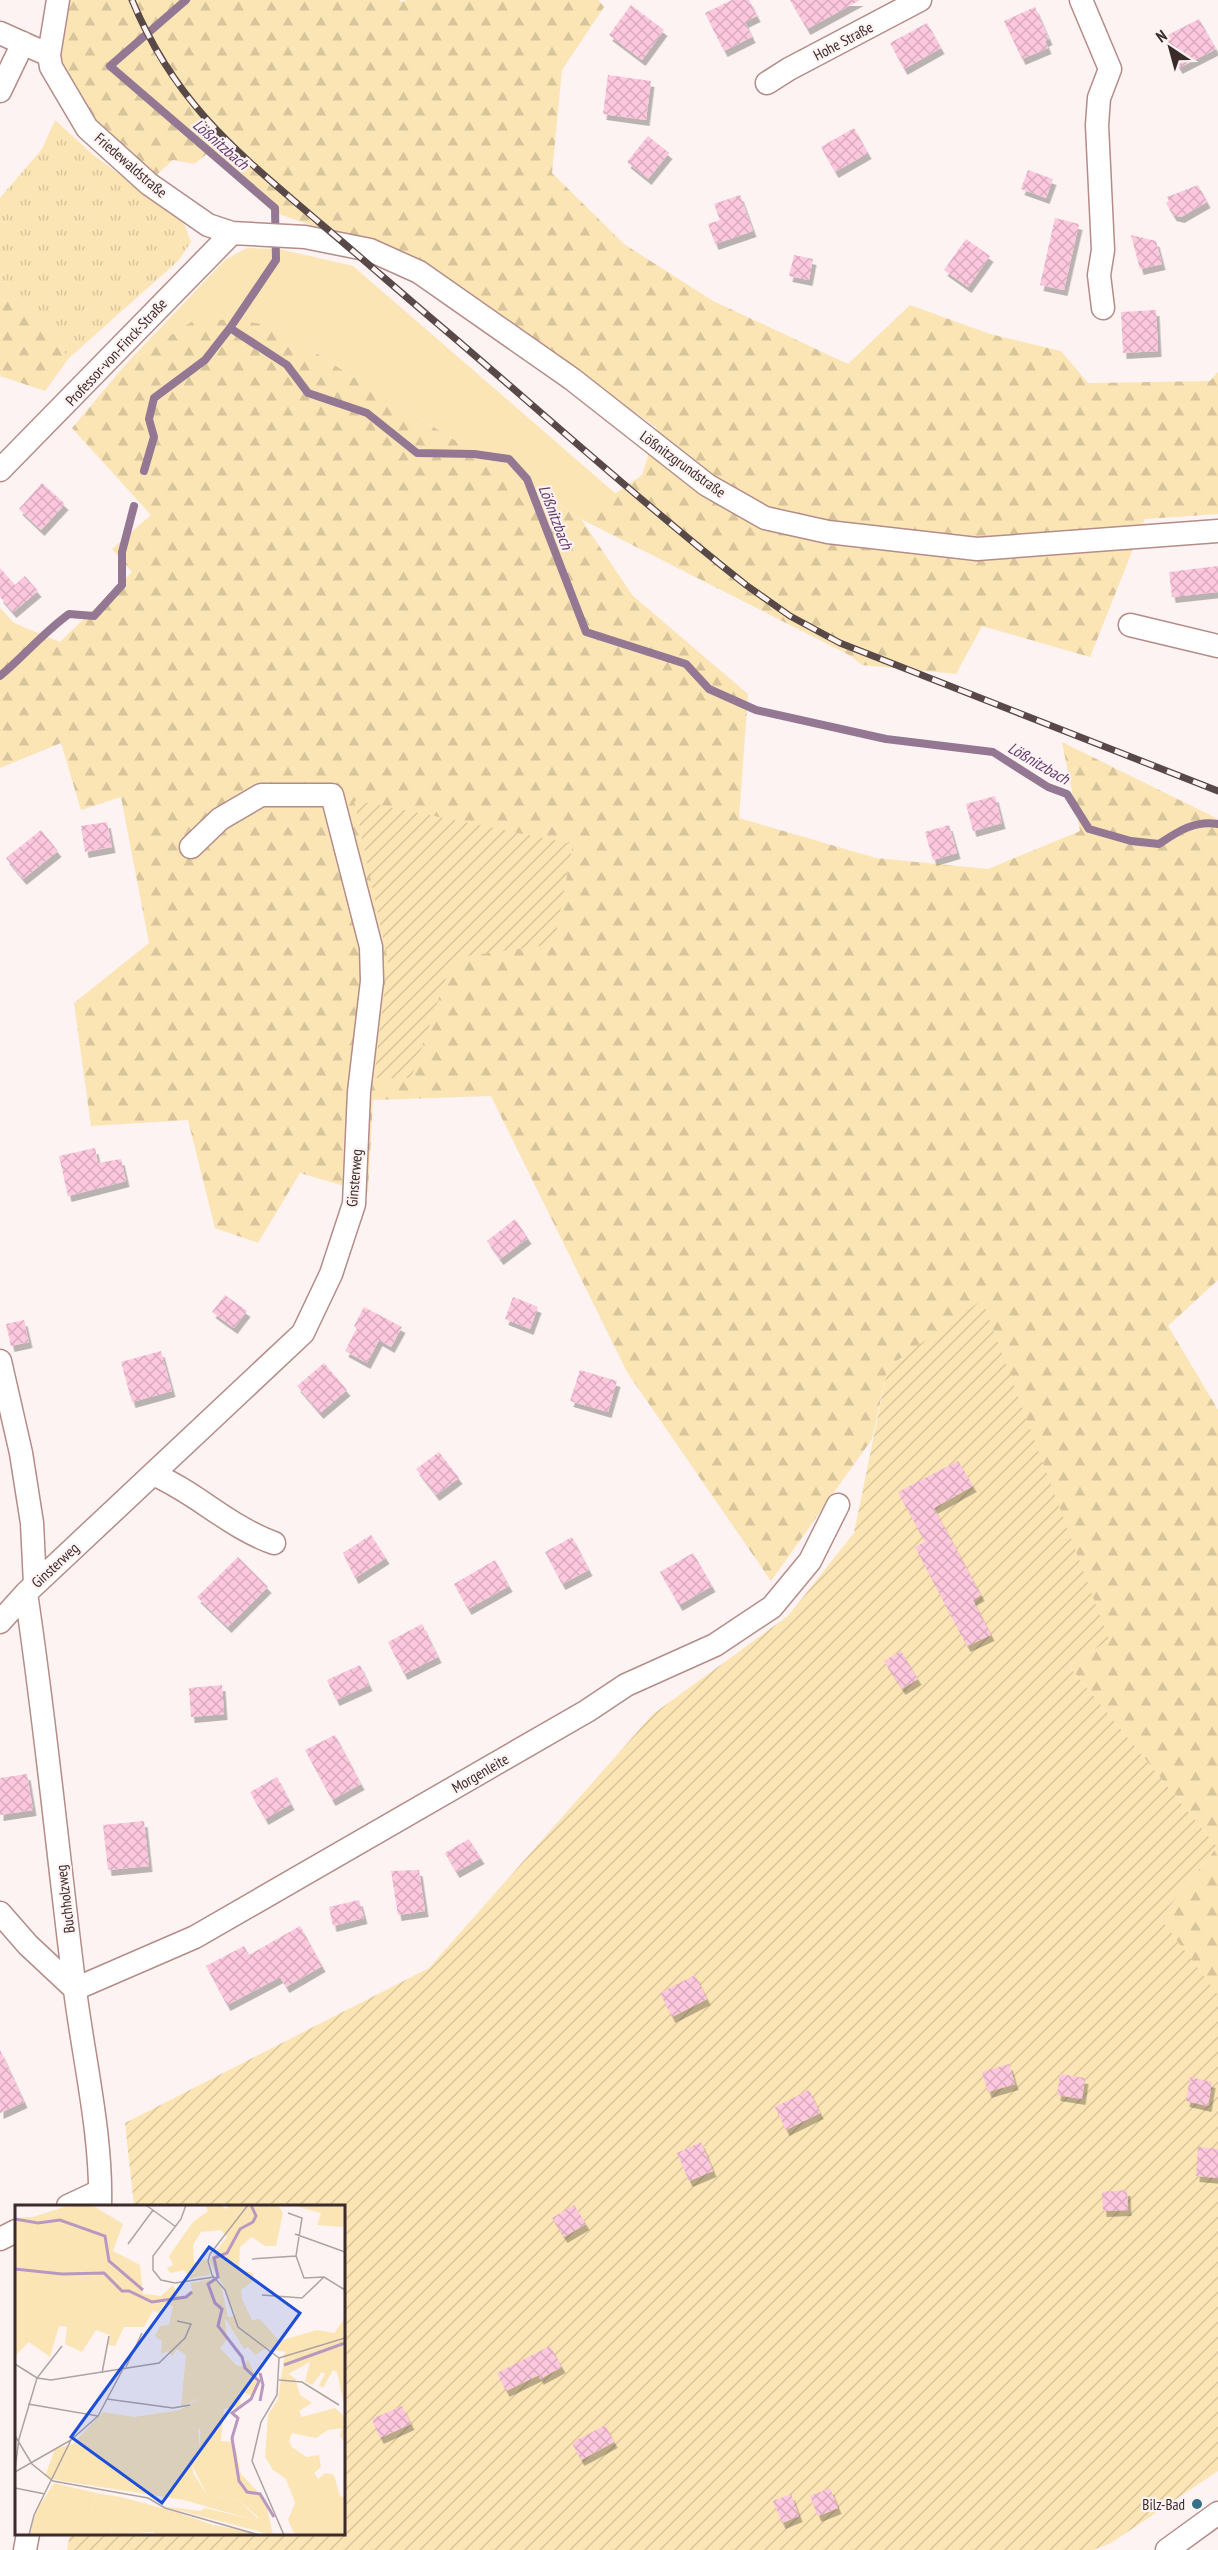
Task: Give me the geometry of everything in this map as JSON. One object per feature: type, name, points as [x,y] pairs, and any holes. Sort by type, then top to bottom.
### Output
[{"type":"street","points":[[0,33],[49,55],[58,0]]},
{"type":"street","name":"Hohe Straße","points":[[767,83],[789,69],[920,0]]},
{"type":"street","points":[[1081,0],[1110,69],[1099,98],[1097,125],[1103,250],[1099,275],[1103,308]]},
{"type":"street","points":[[0,91],[23,44]]},
{"type":"street","name":"Friedewaldstraße","points":[[49,55],[51,67],[87,128],[149,184],[208,225],[232,233]]},
{"type":"street","name":"Lößnitzgrundstraße","points":[[232,233],[305,237],[370,250],[418,272],[572,379],[707,485],[765,518],[828,532],[977,549],[1218,531]]},
{"type":"street","name":"Professor-von-Finck-Straße","points":[[0,470],[232,233]]},
{"type":"street","points":[[1130,625],[1218,646]]},
{"type":"street","name":"Ginsterweg","points":[[0,1622],[31,1589],[303,1333],[331,1274],[354,1204],[359,1092],[372,981],[371,946],[332,795],[261,795],[220,819],[191,847]]},
{"type":"street","name":"Buchholzweg","points":[[0,1361],[21,1453],[32,1523],[31,1589],[41,1692],[75,1989],[97,2148],[100,2199]]},
{"type":"street","points":[[153,1474],[178,1485],[230,1523],[274,1543]]},
{"type":"street","name":"Morgenleite","points":[[75,1989],[195,1937],[587,1711],[626,1685],[716,1645],[732,1635],[772,1607],[810,1561],[838,1505]]},
{"type":"street","points":[[0,1913],[28,1946],[75,1989]]},
{"type":"street","points":[[73,2205],[100,2199]]},
{"type":"street","points":[[0,2239],[15,2232]]},
{"type":"street","points":[[1167,2550],[1218,2513]]},
{"type":"street","points":[[25,2550],[28,2535]]},
{"type":"green space","points":[[68,0],[400,0],[401,2],[407,0],[598,0],[604,7],[562,70],[552,173],[624,244],[713,301],[848,364],[910,305],[990,334],[1061,351],[1088,383],[1210,381],[1218,372],[1218,514],[1145,519],[1090,657],[982,626],[956,674],[862,665],[851,656],[581,519],[633,596],[748,694],[739,818],[876,858],[988,869],[1080,831],[1062,742],[1218,819],[1218,1280],[1168,1326],[1218,1410],[1218,2000],[1160,1918],[1217,1847],[1069,1666],[1109,1640],[888,1367],[872,1439],[771,1581],[627,1372],[491,1096],[373,1100],[368,1193],[300,1173],[258,1243],[215,1228],[188,1120],[91,1126],[74,1003],[149,943],[121,797],[81,810],[61,743],[0,768],[0,608],[14,623],[60,642],[132,572],[112,549],[151,515],[72,428],[126,364],[191,322],[233,319],[277,327],[580,518],[642,475],[657,428],[444,279],[348,238],[273,212],[207,154],[194,164],[173,160],[153,178],[89,119],[60,74],[59,39]]},
{"type":"green space","points":[[55,120],[92,154],[183,221],[191,242],[178,261],[69,358],[0,276],[0,198],[42,149]]},
{"type":"green space","points":[[247,248],[279,249],[353,266],[616,494],[580,518],[277,327],[191,322],[126,364],[225,260]]},
{"type":"green space","points":[[0,276],[69,358],[45,391],[0,376]]},
{"type":"green space","points":[[354,800],[573,844],[554,944],[453,958],[411,1078],[374,1078],[388,961]]},
{"type":"green space","points":[[982,1300],[1109,1640],[1069,1666],[1217,1847],[1160,1918],[1218,1995],[1218,2471],[1111,2543],[1093,2550],[67,2550],[70,2535],[345,2535],[345,2205],[134,2205],[125,2123],[429,1968],[653,1714],[788,1616],[854,1533],[888,1367]]},
{"type":"building","points":[[732,0],[749,0],[757,16],[745,22],[752,37],[724,51],[705,13]]},
{"type":"building","points":[[790,0],[860,0],[807,29]]},
{"type":"building","points":[[631,5],[664,30],[642,60],[609,35]]},
{"type":"building","points":[[1035,7],[1049,39],[1045,41],[1048,48],[1022,59],[1004,21]]},
{"type":"building","points":[[1199,19],[1216,49],[1179,68],[1162,38]]},
{"type":"building","points":[[927,23],[941,48],[904,69],[890,43]]},
{"type":"building","points":[[608,75],[651,81],[646,120],[603,114]]},
{"type":"building","points":[[854,128],[868,153],[835,172],[821,147]]},
{"type":"building","points":[[648,136],[669,153],[648,179],[627,162]]},
{"type":"building","points":[[1028,170],[1053,179],[1046,198],[1021,189]]},
{"type":"building","points":[[1198,185],[1207,202],[1181,217],[1173,215],[1166,203],[1169,201],[1167,197]]},
{"type":"building","points":[[740,195],[753,231],[715,244],[708,224],[720,220],[714,204]]},
{"type":"building","points":[[1055,218],[1079,224],[1064,290],[1040,285]]},
{"type":"building","points":[[1131,235],[1156,241],[1162,264],[1140,269]]},
{"type":"building","points":[[966,239],[990,256],[968,287],[944,270]]},
{"type":"building","points":[[794,255],[813,259],[809,280],[789,276]]},
{"type":"building","points":[[1156,310],[1158,351],[1123,353],[1121,312]]},
{"type":"building","points":[[42,483],[65,504],[41,530],[19,509]]},
{"type":"building","points":[[1218,566],[1218,592],[1172,597],[1169,572]]},
{"type":"building","points":[[0,568],[15,585],[25,576],[38,591],[13,612],[0,597]]},
{"type":"building","points":[[995,796],[1002,823],[973,831],[966,804]]},
{"type":"building","points":[[107,822],[112,847],[85,852],[81,826]]},
{"type":"building","points":[[949,825],[957,853],[933,860],[925,832]]},
{"type":"building","points":[[41,830],[58,851],[23,879],[6,858]]},
{"type":"building","points":[[95,1148],[98,1163],[121,1159],[126,1181],[68,1196],[59,1156]]},
{"type":"building","points":[[515,1219],[528,1238],[500,1259],[487,1241]]},
{"type":"building","points":[[225,1295],[247,1311],[234,1328],[212,1312]]},
{"type":"building","points":[[513,1297],[538,1307],[530,1329],[505,1319]]},
{"type":"building","points":[[364,1307],[402,1327],[391,1347],[379,1340],[367,1363],[345,1351],[357,1328],[354,1326]]},
{"type":"building","points":[[24,1320],[29,1342],[11,1346],[6,1324]]},
{"type":"building","points":[[161,1351],[172,1391],[132,1402],[121,1362]]},
{"type":"building","points":[[324,1363],[347,1390],[320,1413],[297,1386]]},
{"type":"building","points":[[580,1370],[617,1381],[608,1412],[570,1401]]},
{"type":"building","points":[[439,1452],[459,1478],[436,1495],[416,1469]]},
{"type":"building","points":[[958,1461],[973,1486],[934,1508],[981,1595],[973,1600],[991,1635],[967,1646],[915,1547],[925,1542],[898,1492]]},
{"type":"building","points":[[371,1535],[386,1558],[355,1578],[343,1553]]},
{"type":"building","points":[[572,1537],[589,1570],[562,1584],[545,1552]]},
{"type":"building","points":[[693,1553],[712,1586],[679,1605],[660,1572]]},
{"type":"building","points":[[238,1557],[268,1587],[228,1627],[197,1597]]},
{"type":"building","points":[[495,1560],[509,1586],[468,1609],[454,1584]]},
{"type":"building","points":[[422,1624],[438,1657],[404,1674],[388,1642]]},
{"type":"building","points":[[901,1651],[918,1679],[902,1689],[884,1661]]},
{"type":"building","points":[[360,1665],[369,1685],[336,1700],[327,1680]]},
{"type":"building","points":[[222,1685],[224,1714],[191,1717],[189,1688]]},
{"type":"building","points":[[335,1735],[361,1784],[332,1800],[305,1750]]},
{"type":"building","points":[[27,1774],[33,1810],[0,1815],[0,1778]]},
{"type":"building","points":[[277,1777],[291,1804],[265,1819],[250,1792]]},
{"type":"building","points":[[144,1821],[149,1866],[108,1870],[103,1825]]},
{"type":"building","points":[[469,1839],[481,1858],[456,1872],[445,1853]]},
{"type":"building","points":[[419,1870],[425,1911],[398,1915],[391,1871]]},
{"type":"building","points":[[359,1900],[364,1918],[333,1926],[329,1907]]},
{"type":"building","points":[[300,1926],[322,1966],[286,1987],[280,1977],[227,2005],[206,1966],[244,1946],[249,1955]]},
{"type":"building","points":[[695,1975],[707,1999],[672,2017],[660,1993]]},
{"type":"building","points":[[0,2050],[24,2102],[0,2113]]},
{"type":"building","points":[[1009,2064],[1015,2084],[988,2092],[982,2072]]},
{"type":"building","points":[[1060,2074],[1085,2078],[1082,2099],[1057,2095]]},
{"type":"building","points":[[1190,2077],[1212,2082],[1208,2106],[1186,2101]]},
{"type":"building","points":[[809,2090],[820,2113],[786,2130],[775,2107]]},
{"type":"building","points":[[701,2142],[713,2171],[689,2181],[677,2153]]},
{"type":"building","points":[[1198,2147],[1218,2149],[1218,2178],[1196,2176]]},
{"type":"building","points":[[1127,2190],[1128,2210],[1103,2211],[1102,2192]]},
{"type":"building","points":[[574,2205],[586,2224],[564,2237],[552,2218]]},
{"type":"building","points":[[550,2346],[562,2367],[540,2379],[539,2375],[506,2391],[497,2373]]},
{"type":"building","points":[[402,2406],[411,2424],[380,2438],[372,2419]]},
{"type":"building","points":[[605,2425],[614,2442],[581,2460],[572,2443]]},
{"type":"building","points":[[830,2488],[838,2508],[818,2516],[810,2496]]},
{"type":"building","points":[[791,2494],[799,2516],[782,2523],[773,2501]]},
{"type":"waterway","name":"Lößnitzbach","points":[[186,0],[110,66],[275,208],[276,260],[230,328],[287,365],[308,393],[367,413],[417,453],[474,454],[509,459],[527,479],[586,632],[686,664],[709,689],[756,710],[886,739],[993,752],[1048,787],[1067,794],[1089,829],[1131,841],[1159,844],[1179,831],[1194,825],[1218,824]]},
{"type":"waterway","points":[[144,471],[154,437],[149,419],[154,398],[205,360],[230,328]]},
{"type":"waterway","points":[[0,676],[69,614],[94,616],[122,585],[122,552],[134,506]]},
{"type":"railway","points":[[132,0],[149,37],[188,98],[235,149],[597,461],[746,585],[790,616],[840,643],[1218,791]]},
{"type":"place","name":"Bilz-Bad","points":[[1197,2504]]}]
